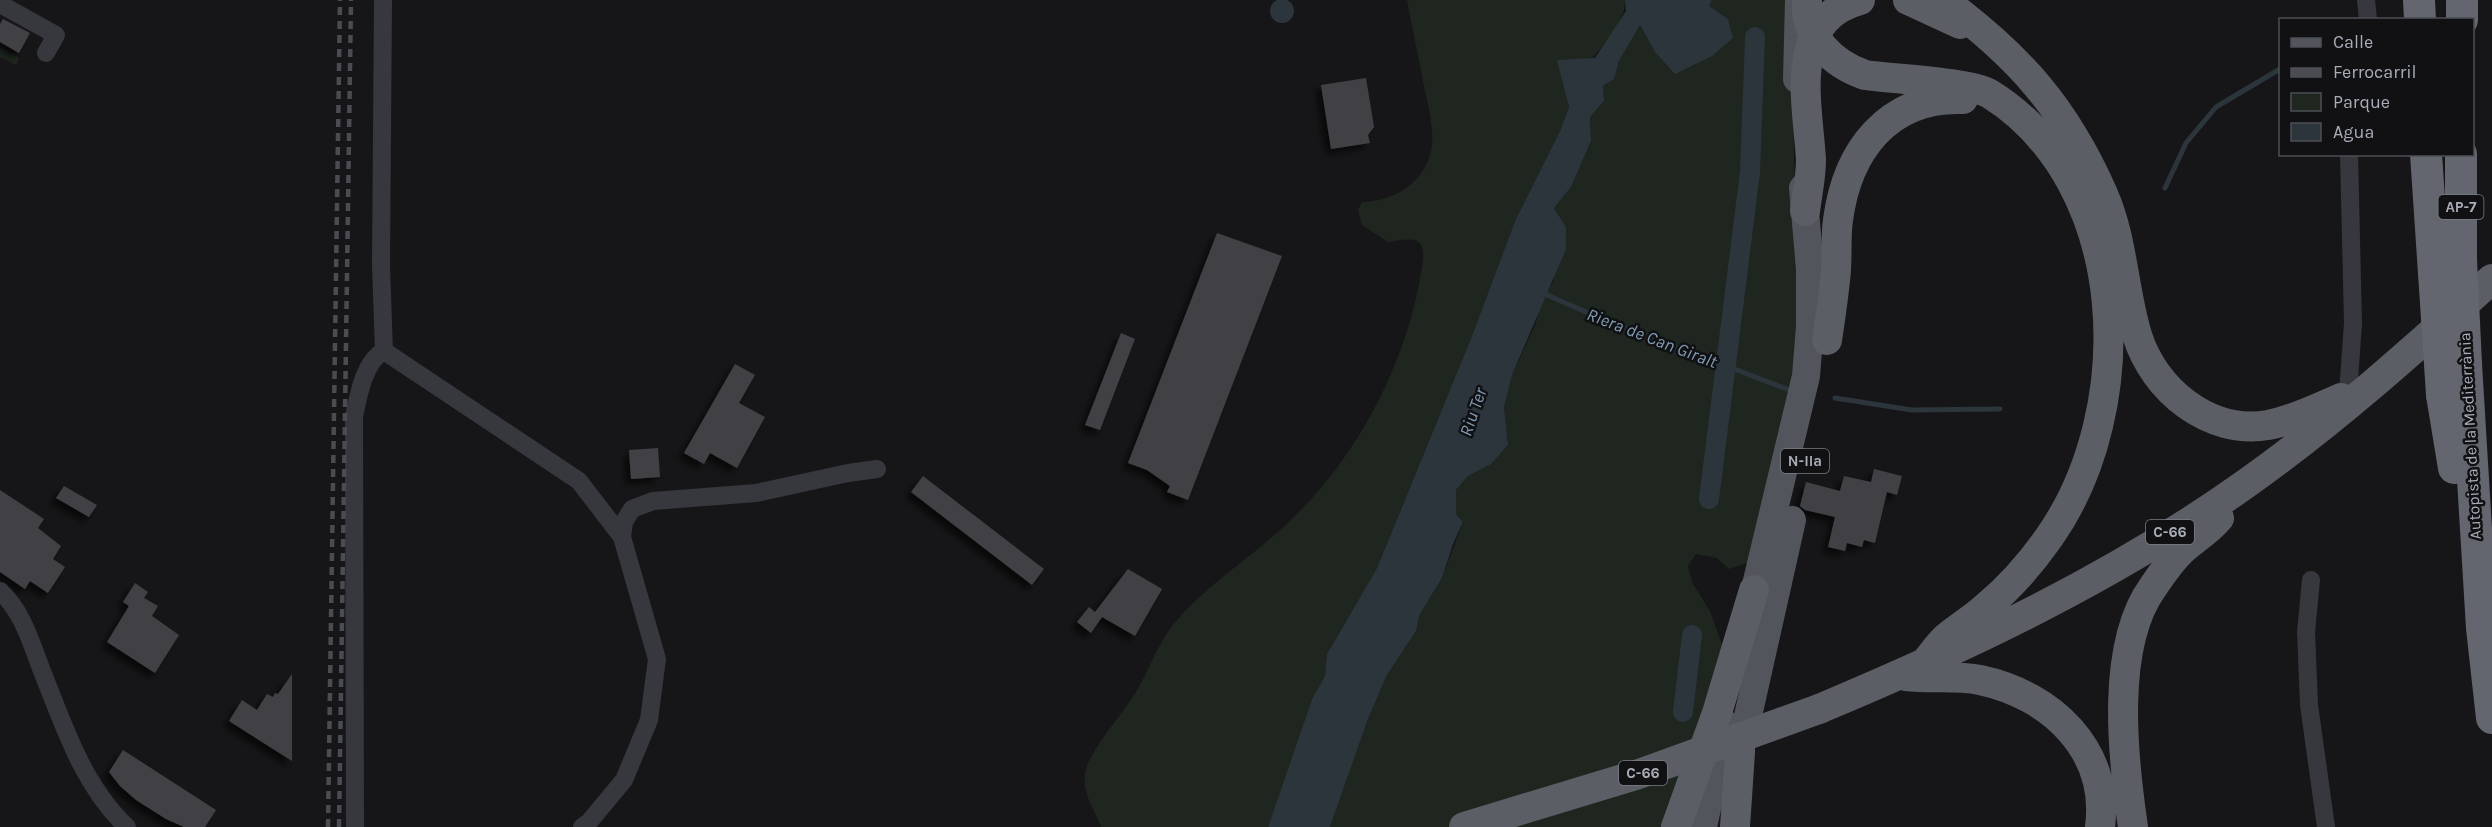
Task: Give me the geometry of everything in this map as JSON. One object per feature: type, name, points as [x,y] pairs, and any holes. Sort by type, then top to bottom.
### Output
[{"type":"highway","points":[[1807,0],[1806,10],[1814,34],[1828,56],[1845,68],[1865,75],[1988,92],[2029,124],[2046,141],[2062,164],[2079,196],[2102,270],[2108,310],[2107,390],[2084,472],[2050,536],[2008,586],[1912,670]]},
{"type":"highway","points":[[1805,211],[1811,164],[1805,62],[1814,34],[1828,16],[1860,0]]},
{"type":"highway","points":[[1908,0],[1993,40]]},
{"type":"highway","points":[[1943,0],[2015,59],[2048,96],[2092,171],[2104,197],[2124,263],[2137,335],[2159,379],[2180,401],[2204,415],[2234,424],[2267,425],[2299,416],[2377,383]]},
{"type":"highway","points":[[2419,0],[2420,18]]},
{"type":"highway","points":[[2462,0],[2462,18]]},
{"type":"highway","points":[[1827,340],[1836,278],[1836,234],[1843,195],[1850,175],[1871,136],[1886,121],[1902,111],[1946,98],[1976,99],[1999,106],[2029,124]]},
{"type":"highway","points":[[2426,156],[2447,266],[2442,395],[2482,628]]},
{"type":"highway","name":"Autopista de la Mediterrània","points":[[2461,156],[2447,266],[2466,364],[2482,628],[2492,718]]},
{"type":"highway","name":"C-66","points":[[1464,827],[1636,775],[1820,709],[1994,633],[2094,578],[2244,486],[2377,383],[2492,279]]},
{"type":"highway","points":[[2126,827],[2124,670],[2133,629],[2151,589],[2180,552],[2216,522],[2244,486]]},
{"type":"highway","points":[[1676,827],[1717,712],[1754,590]]},
{"type":"highway","points":[[1912,670],[1977,679],[2004,686],[2036,700],[2060,718],[2078,739],[2098,776],[2103,806],[2100,827]]},
{"type":"highway","points":[[1735,827],[1740,752]]},
{"type":"highway","points":[[2127,783],[2133,827]]},
{"type":"main road","name":"N-IIa","points":[[1703,827],[1754,590],[1806,376],[1810,326],[1810,269],[1797,81],[1798,0]]},
{"type":"main road","name":"N-IIa","points":[[1724,827],[1813,428],[1827,340],[1828,274],[1815,89],[1816,0]]},
{"type":"street","points":[[383,0],[381,266],[384,351]]},
{"type":"street","points":[[2366,0],[2368,18]]},
{"type":"street","points":[[0,4],[56,35],[46,52]]},
{"type":"street","points":[[2348,394],[2353,322],[2349,156]]},
{"type":"street","points":[[384,351],[579,482],[622,537],[657,659],[649,720],[624,780],[582,827]]},
{"type":"street","points":[[356,827],[354,417],[359,391],[374,358],[384,351]]},
{"type":"street","points":[[622,537],[624,522],[632,509],[653,501],[756,493],[848,473],[877,470]]},
{"type":"street","points":[[2312,580],[2306,632],[2309,705],[2326,827]]},
{"type":"street","points":[[0,591],[10,600],[25,625],[83,770],[108,810],[127,827]]},
{"type":"green space","points":[[1407,0],[1625,0],[1624,10],[1612,34],[1583,68],[1565,84],[1569,107],[1560,131],[1515,221],[1470,341],[1377,568],[1327,654],[1325,676],[1312,699],[1268,827],[1101,827],[1087,794],[1086,769],[1100,742],[1136,692],[1162,641],[1173,625],[1200,596],[1262,546],[1316,494],[1359,436],[1377,404],[1405,337],[1422,267],[1422,248],[1416,241],[1388,242],[1362,225],[1358,210],[1362,202],[1390,196],[1414,182],[1428,160],[1432,146],[1431,118]]},
{"type":"green space","points":[[1712,0],[1793,0],[1794,164],[1802,326],[1798,362],[1750,562],[1729,569],[1717,558],[1696,554],[1688,566],[1692,582],[1710,611],[1723,647],[1665,827],[1330,827],[1368,719],[1387,675],[1416,631],[1420,614],[1442,578],[1463,522],[1456,514],[1456,490],[1468,476],[1491,464],[1508,445],[1504,407],[1512,375],[1536,323],[1540,304],[1553,282],[1566,227],[1554,208],[1571,187],[1591,141],[1590,117],[1604,101],[1603,86],[1614,79],[1619,61],[1640,25],[1655,52],[1728,19],[1708,6]]},
{"type":"green space","points":[[0,47],[19,58],[16,65],[0,57]]},
{"type":"water","points":[[1282,-1],[1290,3],[1294,11],[1290,19],[1282,23],[1274,19],[1270,11],[1274,3]]},
{"type":"water","name":"Riu Ter","points":[[1625,0],[1712,0],[1709,6],[1728,19],[1733,38],[1712,56],[1675,74],[1655,52],[1640,25],[1619,61],[1614,79],[1603,86],[1604,101],[1590,117],[1591,141],[1571,187],[1554,208],[1566,227],[1566,249],[1512,375],[1504,407],[1508,445],[1491,464],[1468,476],[1456,490],[1456,514],[1463,522],[1442,578],[1420,614],[1416,631],[1387,675],[1368,719],[1330,827],[1268,827],[1312,699],[1325,676],[1327,654],[1377,568],[1470,341],[1515,221],[1560,131],[1569,107],[1557,60],[1595,58],[1626,11]]},
{"type":"building","points":[[3,19],[30,33],[19,53],[0,42],[0,24]]},
{"type":"building","points":[[1366,78],[1374,127],[1368,135],[1370,143],[1331,149],[1321,85]]},
{"type":"building","points":[[1217,233],[1282,256],[1188,500],[1167,492],[1170,486],[1147,470],[1128,463]]},
{"type":"building","points":[[1121,333],[1135,339],[1100,430],[1085,425]]},
{"type":"building","points":[[735,364],[755,375],[739,403],[765,417],[737,468],[710,453],[704,464],[684,453]]},
{"type":"building","points":[[658,448],[660,477],[631,479],[629,450]]},
{"type":"building","points":[[1874,469],[1902,476],[1897,495],[1887,492],[1875,543],[1864,540],[1862,547],[1847,543],[1845,551],[1828,547],[1835,517],[1805,510],[1800,506],[1806,482],[1840,491],[1844,476],[1871,482]]},
{"type":"building","points":[[923,476],[1044,569],[1032,585],[911,492]]},
{"type":"building","points":[[64,486],[97,505],[89,517],[56,498]]},
{"type":"building","points":[[0,490],[44,519],[38,528],[61,546],[53,559],[65,567],[48,593],[30,581],[25,589],[0,572]]},
{"type":"building","points":[[1128,569],[1162,589],[1135,636],[1102,617],[1091,633],[1077,622],[1089,607],[1095,612]]},
{"type":"building","points":[[135,583],[148,592],[144,598],[158,606],[152,616],[179,635],[155,673],[107,642],[129,606],[123,602]]},
{"type":"building","points":[[292,674],[292,761],[229,721],[242,700],[257,710],[267,694],[273,697],[275,693],[278,694]]},
{"type":"building","points":[[123,750],[216,810],[205,827],[184,827],[166,819],[136,800],[120,786],[109,772]]},
{"type":"waterway","points":[[1709,499],[1750,172],[1755,37]]},
{"type":"waterway","name":"Riera de Can Giralt","points":[[2165,188],[2186,143],[2216,107],[2279,70]]},
{"type":"waterway","name":"Riera de Can Giralt","points":[[1540,292],[1602,319],[1787,389]]},
{"type":"waterway","name":"Riera de Can Giralt","points":[[1835,398],[1912,410],[2000,409]]},
{"type":"waterway","points":[[1683,712],[1692,635]]},
{"type":"railway","points":[[328,827],[340,0]]},
{"type":"railway","points":[[339,827],[351,0]]}]
